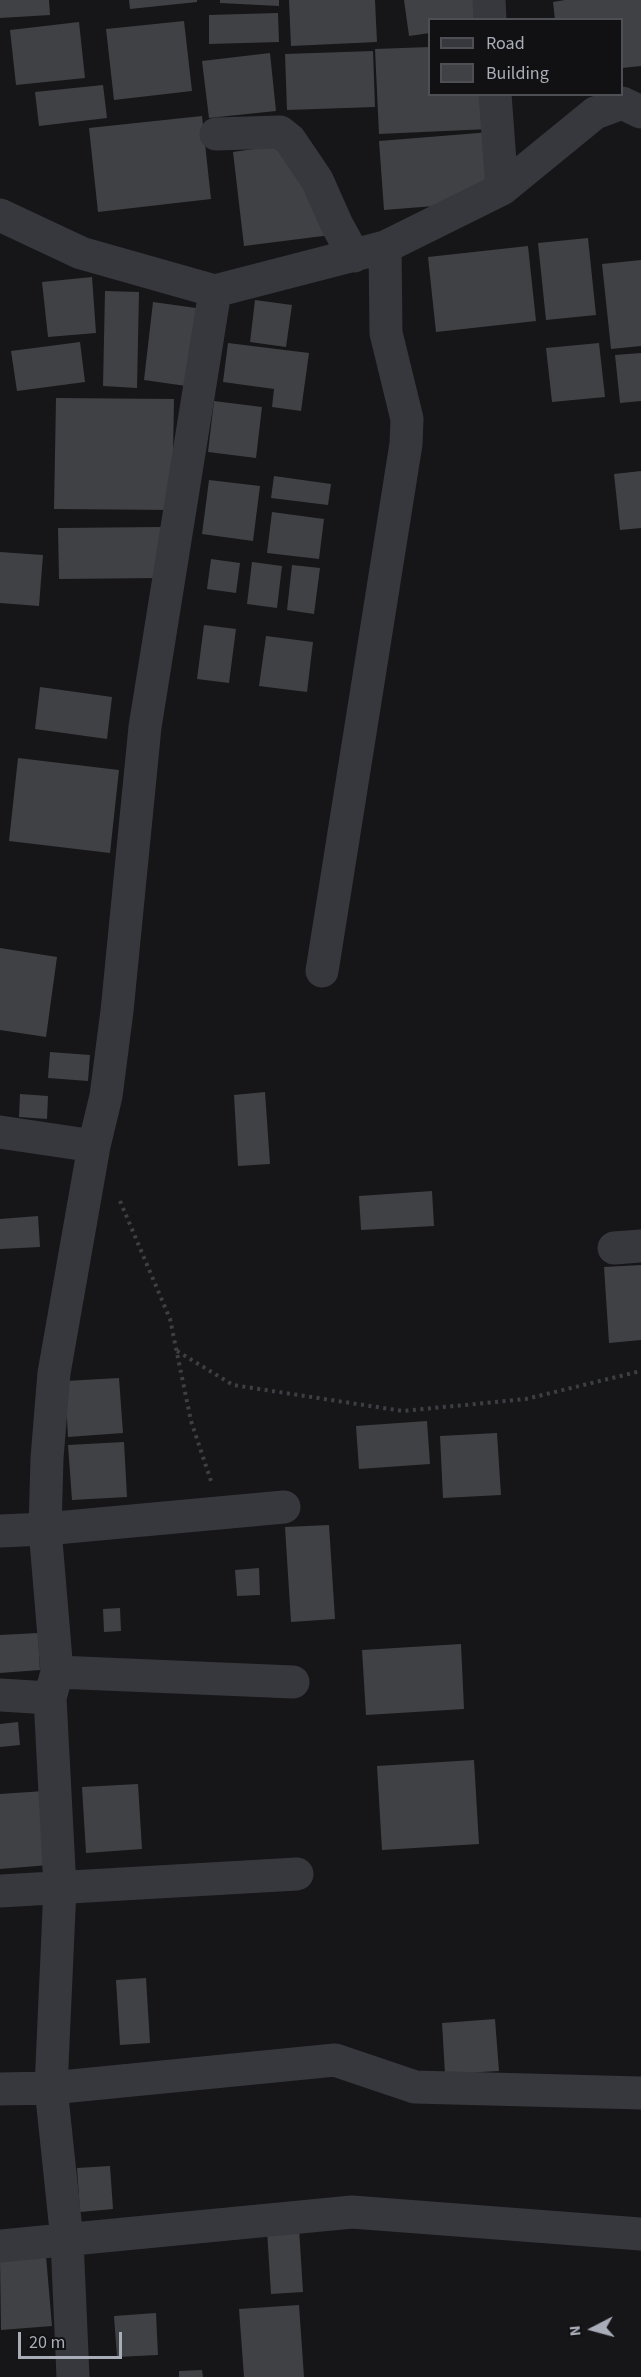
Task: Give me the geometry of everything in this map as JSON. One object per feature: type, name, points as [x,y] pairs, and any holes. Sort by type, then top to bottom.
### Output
[{"type":"street","points":[[489,0],[490,18]]},
{"type":"street","points":[[495,96],[502,189]]},
{"type":"street","points":[[0,215],[81,254],[215,291],[369,251],[502,189],[595,112],[622,103],[641,112]]},
{"type":"street","points":[[216,134],[280,132],[290,140],[317,180],[337,225],[369,251],[407,419],[406,444],[322,971]]},
{"type":"street","points":[[73,2377],[67,2240],[51,2088],[60,1888],[45,1529],[47,1458],[54,1373],[94,1146],[106,1096],[117,1011],[145,727],[215,291]]},
{"type":"street","points":[[0,1132],[94,1146]]},
{"type":"street","points":[[0,1531],[284,1507]]},
{"type":"street","points":[[0,1695],[53,1685],[293,1682]]},
{"type":"street","points":[[0,1891],[297,1874]]},
{"type":"street","points":[[0,2089],[51,2088],[335,2060],[414,2087],[641,2093]]},
{"type":"street","points":[[0,2246],[352,2212],[641,2234]]},
{"type":"path","points":[[118,1196],[170,1319],[191,1421],[222,1513]]},
{"type":"path","points":[[177,1351],[233,1385],[403,1411],[526,1399],[641,1371]]},
{"type":"building","points":[[0,0],[49,0],[50,15],[0,18]]},
{"type":"building","points":[[129,0],[197,0],[197,2],[130,9]]},
{"type":"building","points":[[220,0],[279,0],[279,6],[220,3]]},
{"type":"building","points":[[289,0],[375,0],[377,42],[291,46]]},
{"type":"building","points":[[404,0],[481,0],[483,18],[428,18],[428,33],[409,36]]},
{"type":"building","points":[[641,0],[641,66],[623,68],[623,18],[555,18],[553,2]]},
{"type":"building","points":[[278,13],[279,42],[209,44],[209,15]]},
{"type":"building","points":[[184,21],[192,91],[114,100],[106,29]]},
{"type":"building","points":[[79,22],[85,78],[16,85],[10,30]]},
{"type":"building","points":[[428,47],[428,96],[488,96],[489,129],[379,134],[375,49]]},
{"type":"building","points":[[373,51],[375,107],[287,110],[285,54]]},
{"type":"building","points":[[270,53],[276,111],[209,118],[202,61]]},
{"type":"building","points":[[103,85],[107,118],[39,126],[35,92]]},
{"type":"building","points":[[202,116],[211,199],[98,212],[89,128]]},
{"type":"building","points":[[491,132],[497,201],[384,210],[379,141]]},
{"type":"building","points":[[288,144],[331,235],[244,246],[233,152]]},
{"type":"building","points":[[588,238],[596,315],[546,320],[538,243]]},
{"type":"building","points":[[528,246],[536,321],[436,332],[428,257]]},
{"type":"building","points":[[641,260],[641,346],[611,349],[602,264]]},
{"type":"building","points":[[92,277],[96,333],[48,337],[42,282]]},
{"type":"building","points":[[105,291],[139,292],[137,388],[103,386]]},
{"type":"building","points":[[255,300],[292,305],[286,347],[250,342]]},
{"type":"building","points":[[153,302],[203,309],[193,387],[144,380]]},
{"type":"building","points":[[80,342],[85,382],[17,391],[11,351]]},
{"type":"building","points":[[228,343],[309,353],[301,411],[272,407],[274,389],[223,382]]},
{"type":"building","points":[[599,343],[605,397],[552,402],[546,348]]},
{"type":"building","points":[[641,353],[641,401],[620,403],[615,355]]},
{"type":"building","points":[[56,398],[174,399],[172,510],[54,509]]},
{"type":"building","points":[[214,401],[262,407],[256,458],[208,452]]},
{"type":"building","points":[[641,471],[641,528],[620,530],[614,474]]},
{"type":"building","points":[[274,476],[331,484],[328,505],[271,498]]},
{"type":"building","points":[[209,480],[260,486],[253,541],[202,534]]},
{"type":"building","points":[[272,512],[324,519],[319,559],[267,553]]},
{"type":"building","points":[[161,527],[162,578],[59,579],[58,528]]},
{"type":"building","points":[[0,552],[43,555],[39,606],[0,603]]},
{"type":"building","points":[[211,559],[240,563],[236,593],[207,589]]},
{"type":"building","points":[[252,562],[282,566],[277,608],[247,604]]},
{"type":"building","points":[[292,565],[320,568],[314,614],[287,610]]},
{"type":"building","points":[[204,625],[236,629],[229,683],[197,679]]},
{"type":"building","points":[[266,636],[313,642],[307,692],[259,686]]},
{"type":"building","points":[[40,687],[112,697],[107,739],[35,729]]},
{"type":"building","points":[[18,758],[119,770],[110,853],[9,841]]},
{"type":"building","points":[[0,948],[57,957],[46,1037],[0,1030]]},
{"type":"building","points":[[50,1052],[90,1055],[88,1081],[48,1078]]},
{"type":"building","points":[[265,1092],[270,1164],[238,1166],[234,1095]]},
{"type":"building","points":[[20,1094],[48,1096],[47,1119],[19,1117]]},
{"type":"building","points":[[432,1191],[434,1226],[361,1230],[359,1196]]},
{"type":"building","points":[[38,1216],[40,1247],[0,1249],[0,1219]]},
{"type":"building","points":[[641,1265],[641,1340],[609,1343],[604,1267]]},
{"type":"building","points":[[119,1378],[123,1433],[68,1437],[65,1381]]},
{"type":"building","points":[[427,1421],[430,1464],[359,1469],[356,1426]]},
{"type":"building","points":[[497,1433],[501,1495],[443,1498],[440,1436]]},
{"type":"building","points":[[124,1442],[127,1497],[72,1500],[68,1445]]},
{"type":"building","points":[[329,1525],[335,1619],[291,1622],[285,1527]]},
{"type":"building","points":[[259,1568],[260,1595],[237,1596],[235,1570]]},
{"type":"building","points":[[120,1608],[121,1631],[104,1632],[103,1609]]},
{"type":"building","points":[[38,1633],[40,1670],[0,1673],[0,1635]]},
{"type":"building","points":[[461,1644],[464,1709],[366,1715],[362,1650]]},
{"type":"building","points":[[18,1722],[20,1745],[0,1747],[0,1724]]},
{"type":"building","points":[[474,1760],[479,1844],[382,1850],[377,1766]]},
{"type":"building","points":[[138,1784],[142,1849],[86,1853],[82,1787]]},
{"type":"building","points":[[44,1791],[49,1865],[0,1869],[0,1794]]},
{"type":"building","points":[[146,1978],[150,2043],[120,2045],[116,1980]]},
{"type":"building","points":[[495,2019],[499,2071],[445,2074],[442,2023]]},
{"type":"building","points":[[110,2166],[113,2209],[80,2212],[77,2168]]},
{"type":"building","points":[[299,2228],[303,2292],[271,2294],[267,2230]]},
{"type":"building","points":[[46,2256],[52,2326],[1,2330],[0,2259]]},
{"type":"building","points":[[299,2305],[304,2377],[244,2377],[239,2309]]},
{"type":"building","points":[[156,2313],[158,2355],[117,2357],[114,2316]]},
{"type":"building","points":[[202,2370],[203,2377],[179,2377],[179,2371]]}]
